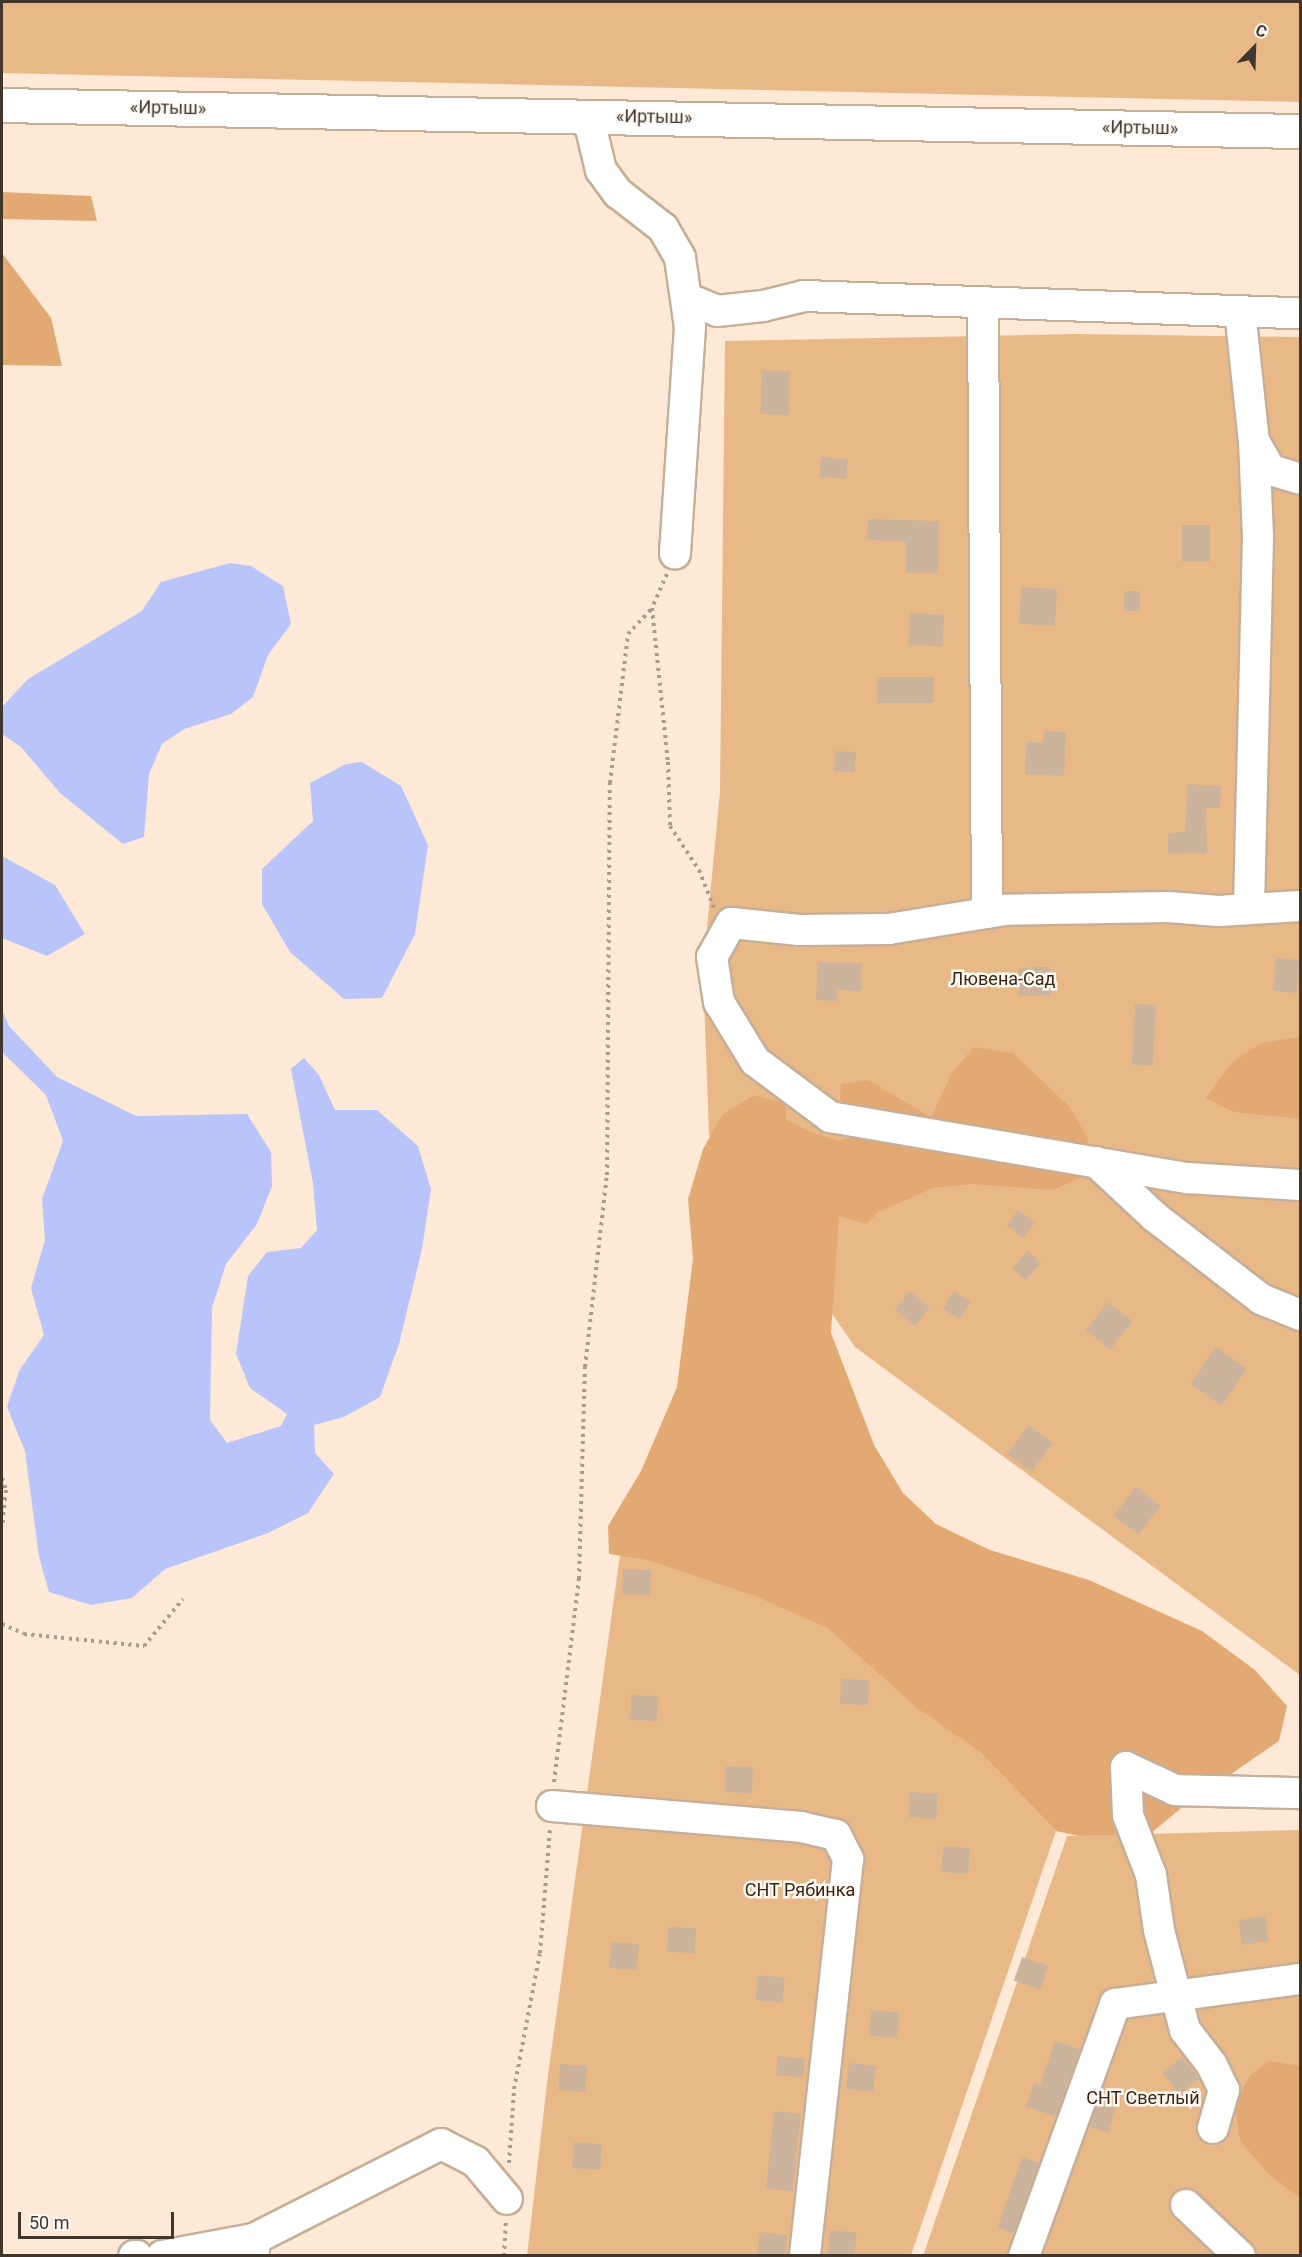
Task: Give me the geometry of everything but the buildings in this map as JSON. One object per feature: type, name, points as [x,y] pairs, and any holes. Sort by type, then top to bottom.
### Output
[{"type":"highway","name":"«Иртыш»","points":[[3,105],[1300,131]]},
{"type":"street","points":[[588,116],[601,170],[618,193],[663,228],[680,258],[688,299],[690,327],[675,554]]},
{"type":"street","points":[[688,299],[717,311],[763,306],[804,296],[982,304],[1300,313]]},
{"type":"street","points":[[982,304],[987,913]]},
{"type":"street","points":[[1240,311],[1254,441],[1258,537],[1249,908]]},
{"type":"street","points":[[1254,441],[1271,470],[1300,479]]},
{"type":"street","points":[[1300,906],[987,913],[889,929],[799,930],[731,923],[712,957],[719,1002],[755,1061],[830,1117],[1188,1178],[1300,1185]]},
{"type":"street","points":[[1095,1162],[1155,1217],[1261,1299],[1300,1315]]},
{"type":"street","points":[[1213,2128],[1224,2090],[1212,2065],[1185,2030],[1159,1930],[1151,1875],[1128,1815],[1126,1767],[1174,1790],[1300,1793]]},
{"type":"street","points":[[552,1806],[801,1827],[836,1834],[848,1858],[805,2256]]},
{"type":"street","points":[[1024,2256],[1115,2004],[1177,1999],[1300,1979]]},
{"type":"street","points":[[162,2256],[254,2247],[441,2144],[476,2162],[507,2199]]},
{"type":"street","points":[[1186,2205],[1240,2256]]},
{"type":"path","points":[[504,2256],[514,2089],[540,1953],[559,1719],[579,1579],[585,1367],[607,1175],[610,783],[628,634],[652,608],[675,554]]},
{"type":"path","points":[[652,608],[669,762],[670,826],[699,870],[715,911],[731,923]]},
{"type":"path","points":[[2,1478],[6,1490],[2,1527]]},
{"type":"path","points":[[2,1624],[24,1634],[144,1646],[183,1599]]},
{"type":"green space","points":[[2,2],[1300,2],[1300,102],[2,73]]},
{"type":"green space","name":"Лювена-Сад","points":[[1076,334],[1300,337],[1300,1675],[855,1347],[709,1135],[703,971],[720,791],[725,341]]},
{"type":"green space","name":"СНТ Рябинка","points":[[624,1526],[813,1601],[979,1751],[1056,1831],[911,2255],[527,2256],[548,2075]]},
{"type":"green space","name":"СНТ Светлый","points":[[1300,1830],[1300,2255],[923,2256],[1067,1836]]},
{"type":"shaded area","points":[[2,192],[91,196],[97,221],[2,219]]},
{"type":"shaded area","points":[[2,253],[51,318],[62,366],[2,365]]},
{"type":"shaded area","points":[[1300,1037],[1300,1119],[1233,1112],[1206,1098],[1231,1063],[1261,1043]]},
{"type":"shaded area","points":[[973,1047],[1013,1053],[1069,1106],[1087,1137],[1092,1172],[1053,1190],[971,1184],[933,1188],[878,1212],[867,1224],[839,1216],[831,1333],[874,1445],[903,1493],[936,1524],[990,1550],[1089,1580],[1202,1631],[1255,1670],[1287,1706],[1279,1741],[1180,1809],[1150,1834],[1079,1836],[1056,1831],[979,1751],[917,1708],[828,1628],[755,1596],[648,1560],[609,1554],[608,1526],[641,1471],[677,1387],[693,1258],[688,1199],[703,1149],[723,1114],[754,1095],[785,1103],[786,1119],[808,1131],[840,1141],[853,1135],[840,1098],[841,1084],[868,1080],[931,1117],[951,1075]]},
{"type":"shaded area","points":[[1269,2061],[1300,2066],[1300,2197],[1270,2176],[1240,2140],[1235,2104],[1251,2074]]},
{"type":"water","points":[[230,563],[251,566],[283,586],[291,624],[268,655],[253,697],[231,714],[184,729],[162,744],[149,774],[144,837],[123,844],[60,793],[21,747],[2,734],[2,707],[28,679],[142,611],[161,582]]},
{"type":"water","points":[[362,762],[401,786],[428,845],[415,934],[382,998],[344,999],[290,952],[262,904],[262,869],[313,821],[310,783],[346,764]]},
{"type":"water","points":[[2,856],[55,885],[85,934],[47,956],[2,938]]},
{"type":"water","points":[[2,1010],[9,1026],[57,1077],[136,1116],[247,1114],[271,1152],[272,1186],[257,1224],[226,1264],[212,1308],[210,1420],[227,1443],[281,1426],[287,1414],[250,1388],[236,1354],[248,1276],[267,1252],[301,1248],[317,1230],[313,1183],[291,1069],[304,1058],[319,1075],[335,1110],[377,1110],[418,1146],[431,1189],[422,1249],[399,1344],[380,1397],[344,1417],[314,1425],[315,1453],[334,1474],[308,1513],[268,1533],[165,1569],[132,1598],[91,1605],[49,1592],[39,1557],[25,1451],[7,1407],[19,1371],[44,1335],[31,1288],[45,1240],[42,1199],[63,1141],[46,1095],[2,1052]]}]
